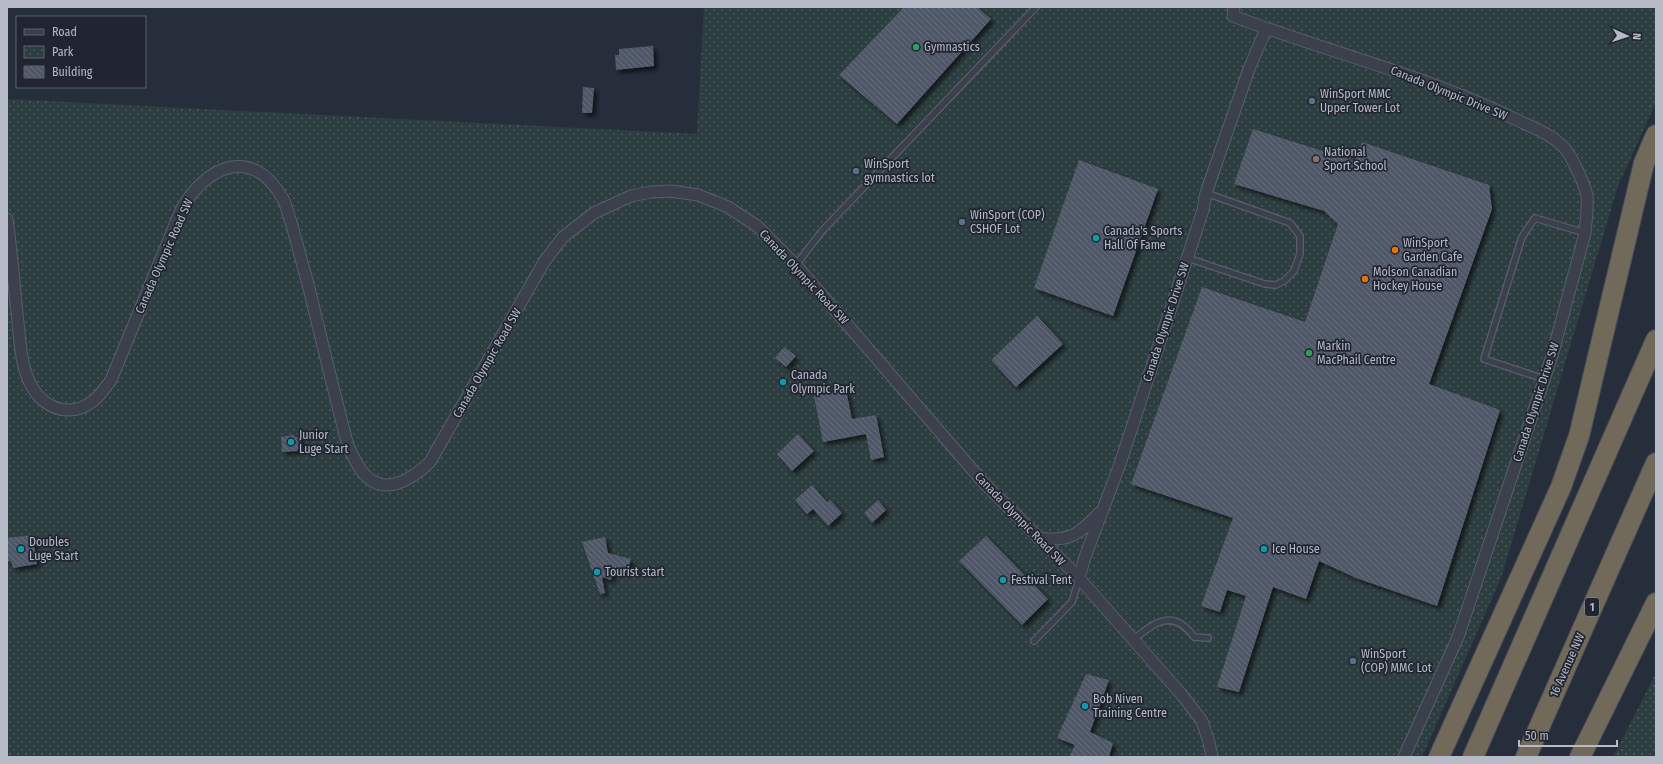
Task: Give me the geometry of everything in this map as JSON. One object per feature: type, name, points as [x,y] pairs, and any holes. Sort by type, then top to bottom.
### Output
[{"type":"highway","points":[[1439,757],[1564,480],[1579,436],[1644,163],[1656,135]]},
{"type":"highway","points":[[1473,757],[1656,340]]},
{"type":"highway","name":"16 Avenue NW","points":[[1526,757],[1656,463]]},
{"type":"highway","points":[[1580,757],[1656,603]]},
{"type":"street","points":[[1234,7],[1233,16],[1266,29]]},
{"type":"street","name":"Canada Olympic Drive SW","points":[[1079,578],[1120,464],[1203,210],[1206,193],[1249,69],[1266,29],[1420,78],[1496,110],[1556,140],[1567,150],[1575,165],[1586,195],[1587,216],[1585,233],[1544,379],[1458,637],[1404,757]]},
{"type":"street","name":"Canada Olympic Road SW","points":[[7,219],[21,352],[28,378],[36,393],[47,403],[59,409],[78,409],[93,402],[111,380],[178,217],[188,198],[206,179],[226,168],[246,167],[257,172],[277,189],[284,201],[298,243],[348,446],[362,471],[368,477],[379,483],[391,484],[411,478],[430,462],[544,262],[563,237],[584,220],[611,204],[630,196],[651,192],[671,191],[698,195],[728,207],[758,226],[796,265],[983,482],[1079,578],[1182,695],[1202,721],[1212,757]]},
{"type":"street","points":[[1038,538],[1055,540],[1080,533],[1103,508]]},
{"type":"lane","points":[[796,265],[822,231],[1036,7]]},
{"type":"lane","points":[[1187,258],[1265,284],[1276,285],[1284,281],[1294,271],[1300,254],[1300,236],[1290,223],[1206,193]]},
{"type":"lane","points":[[1544,379],[1484,359],[1522,237],[1535,218],[1585,233]]},
{"type":"lane","points":[[1034,641],[1072,602],[1079,578]]},
{"type":"lane","points":[[1132,640],[1157,622],[1175,620],[1186,626],[1194,637],[1208,638]]},
{"type":"green space","name":"Canada Olympic Park","points":[[704,7],[1656,7],[1656,102],[1618,186],[1501,578],[1422,757],[7,757],[7,99],[697,134]]},
{"type":"green space","points":[[1656,673],[1656,757],[1613,757]]},
{"type":"building","name":"Gymnastics","points":[[904,7],[977,7],[991,19],[897,124],[839,75]]},
{"type":"building","points":[[653,46],[654,66],[616,70],[615,55],[619,55],[619,49]]},
{"type":"building","points":[[583,87],[594,88],[592,113],[582,113]]},
{"type":"building","name":"Markin MacPhail Centre","points":[[1253,129],[1355,161],[1362,142],[1489,185],[1492,209],[1429,384],[1500,410],[1437,606],[1356,578],[1319,561],[1306,599],[1273,587],[1239,692],[1217,687],[1246,596],[1227,590],[1220,612],[1201,606],[1233,518],[1131,484],[1202,287],[1305,322],[1338,224],[1324,211],[1234,184]]},
{"type":"building","name":"Canada's Sports Hall Of Fame","points":[[1079,160],[1158,189],[1113,316],[1034,288]]},
{"type":"building","points":[[1037,316],[1063,344],[1016,387],[991,360]]},
{"type":"building","points":[[784,347],[796,356],[786,367],[775,358]]},
{"type":"building","points":[[846,390],[852,419],[876,415],[884,457],[871,460],[866,434],[823,442],[814,396]]},
{"type":"building","points":[[798,434],[814,451],[792,471],[777,454]]},
{"type":"building","name":"Junior Luge Start","points":[[294,435],[295,437],[301,437],[302,449],[298,449],[298,451],[282,452],[281,437]]},
{"type":"building","points":[[812,485],[827,502],[830,500],[842,513],[828,526],[813,509],[807,514],[795,500]]},
{"type":"building","points":[[878,500],[886,510],[872,523],[864,513]]},
{"type":"building","name":"Doubles Luge Start","points":[[33,535],[37,564],[13,568],[11,561],[7,561],[7,538]]},
{"type":"building","name":"Festival Tent","points":[[986,536],[1048,599],[1022,625],[959,561]]},
{"type":"building","points":[[605,537],[608,553],[631,559],[627,572],[615,569],[611,580],[602,577],[605,593],[600,594],[582,542]]},
{"type":"building","name":"Bob Niven Training Centre","points":[[1086,674],[1109,680],[1090,732],[1113,743],[1109,757],[1069,757],[1075,745],[1057,738]]},
{"type":"place","name":"Gymnastics","points":[[916,47]]},
{"type":"place","name":"WinSport MMC Upper Tower Lot","points":[[1312,101]]},
{"type":"place","name":"National Sport School","points":[[1316,159]]},
{"type":"place","name":"WinSport gymnastics lot","points":[[856,171]]},
{"type":"place","name":"WinSport (COP) CSHOF Lot","points":[[962,222]]},
{"type":"place","name":"Canada's Sports Hall Of Fame","points":[[1096,238]]},
{"type":"place","name":"WinSport Garden Cafe","points":[[1395,250]]},
{"type":"place","name":"Molson Canadian Hockey House","points":[[1365,279]]},
{"type":"place","name":"Markin MacPhail Centre","points":[[1309,353]]},
{"type":"place","name":"Canada Olympic Park","points":[[783,382]]},
{"type":"place","name":"Junior Luge Start","points":[[291,442]]},
{"type":"place","name":"Doubles Luge Start","points":[[21,549]]},
{"type":"place","name":"Ice House","points":[[1264,549]]},
{"type":"place","name":"Tourist start","points":[[597,572]]},
{"type":"place","name":"Festival Tent","points":[[1003,580]]},
{"type":"place","name":"WinSport (COP) MMC Lot","points":[[1353,661]]},
{"type":"place","name":"Bob Niven Training Centre","points":[[1085,706]]}]
